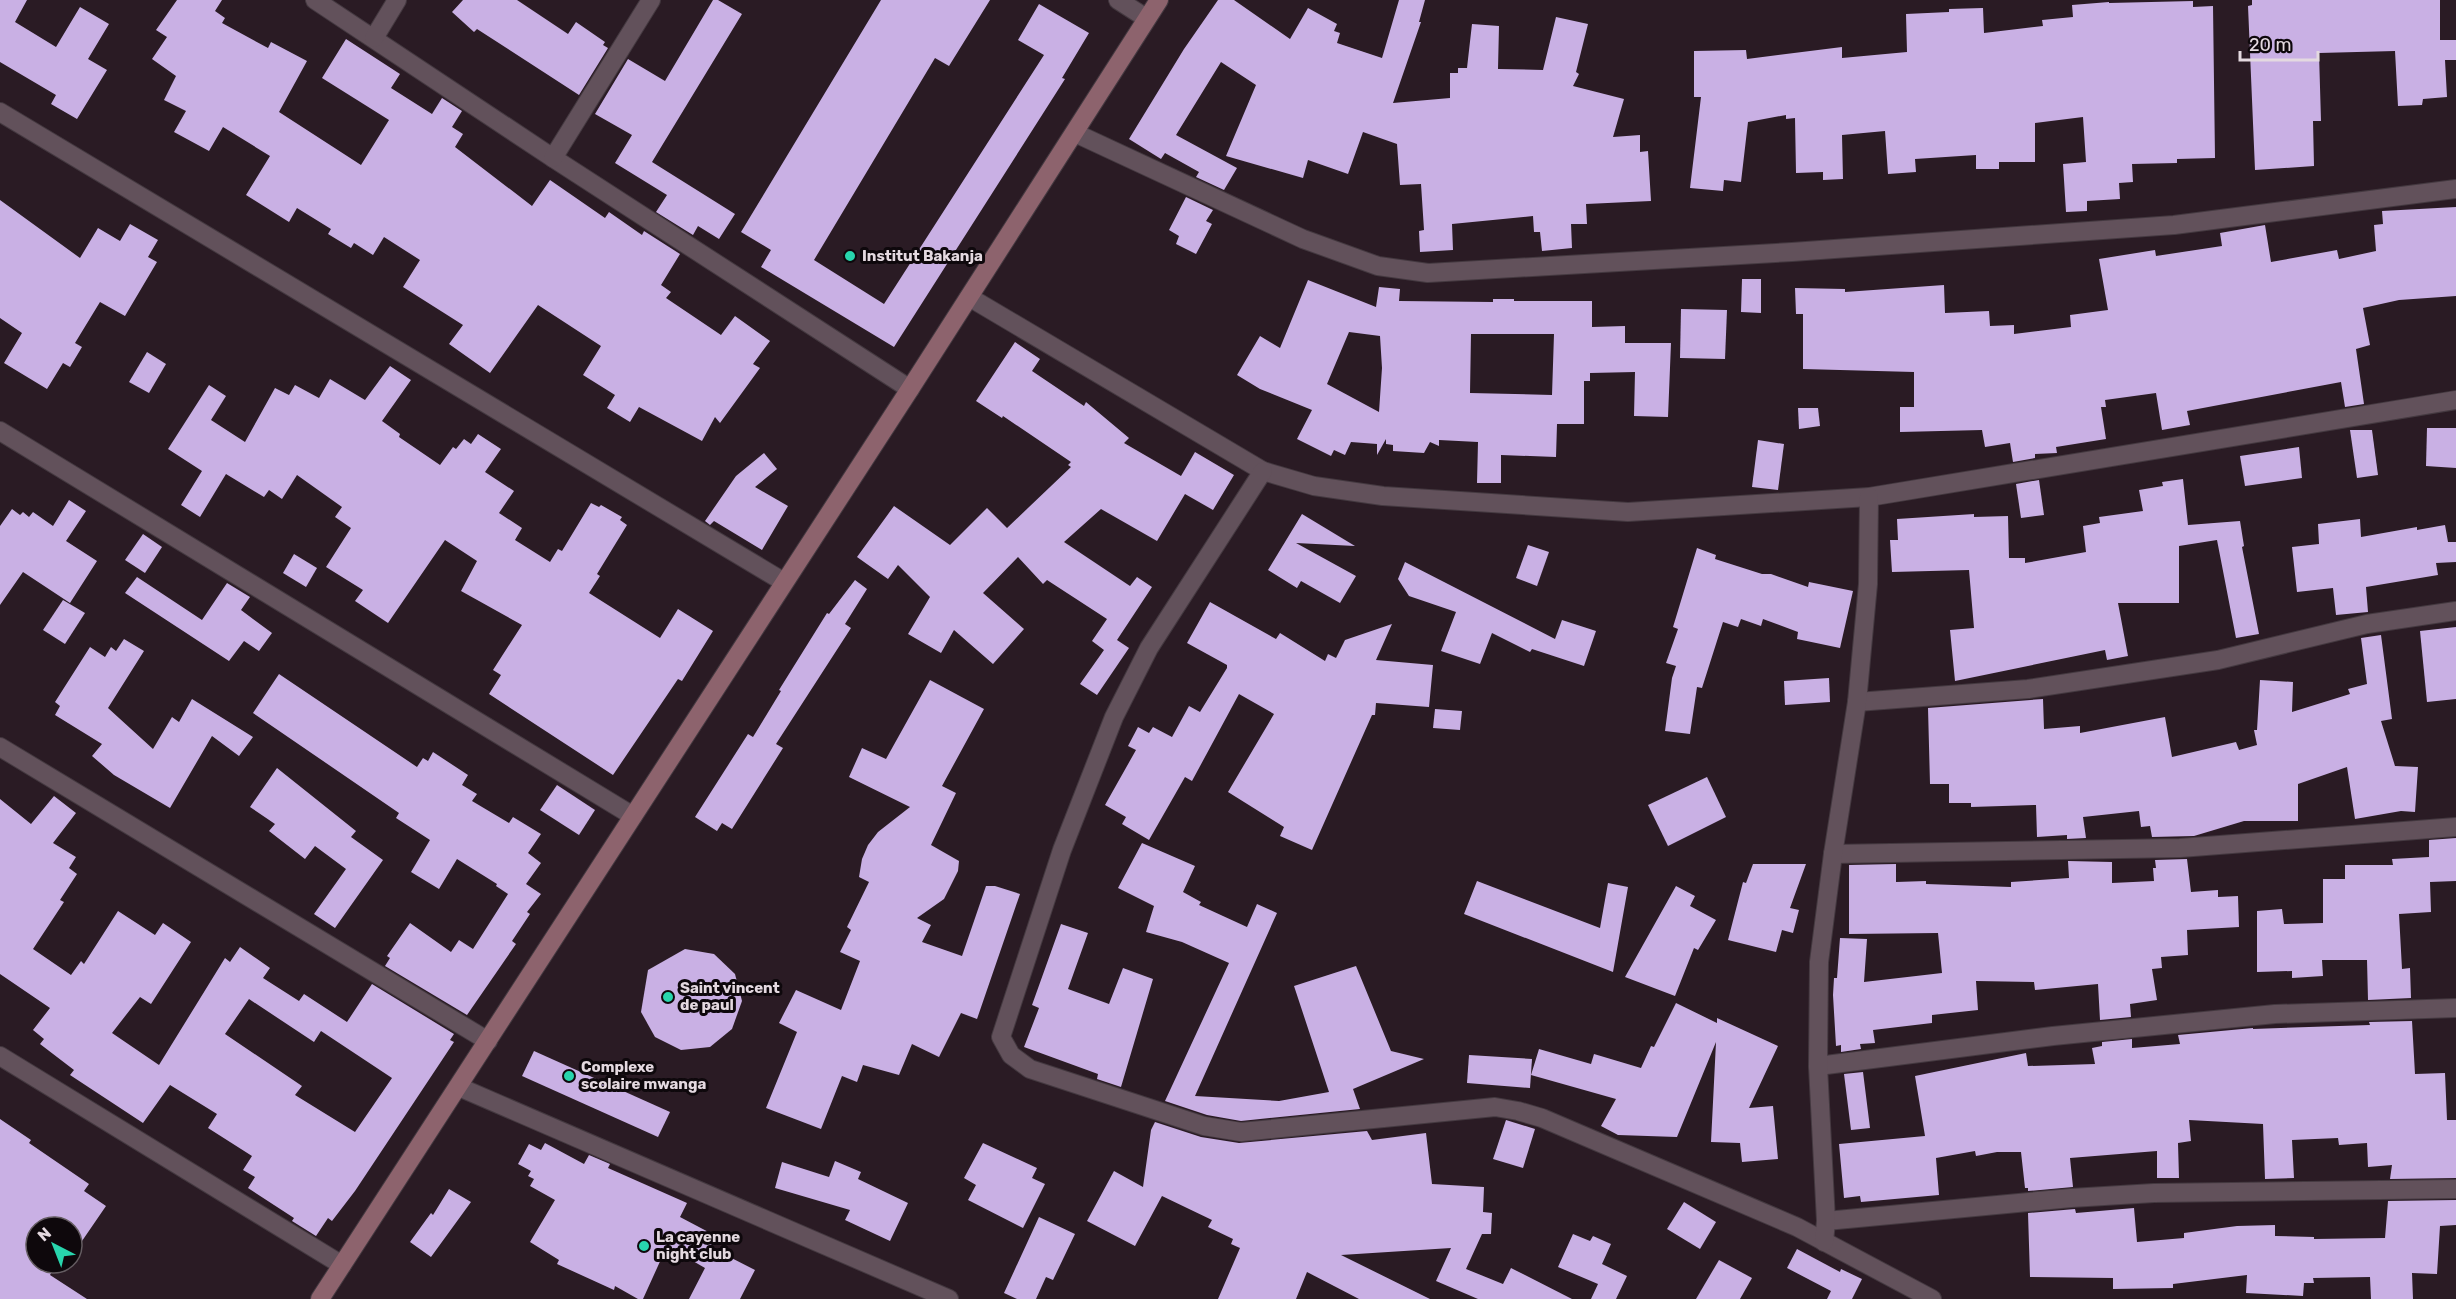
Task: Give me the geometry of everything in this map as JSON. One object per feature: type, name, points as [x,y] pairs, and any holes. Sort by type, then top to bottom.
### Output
[{"type":"main road","points":[[320,1299],[910,389],[1159,0]]},
{"type":"street","points":[[315,0],[910,389]]},
{"type":"street","points":[[374,38],[397,0]]},
{"type":"street","points":[[554,158],[651,0]]},
{"type":"street","points":[[1118,0],[1146,18]]},
{"type":"street","points":[[0,112],[784,582]]},
{"type":"street","points":[[1075,133],[1303,239],[1378,266],[1428,273],[1792,252],[2174,225],[2456,189]]},
{"type":"street","points":[[969,297],[1263,471],[1314,486],[1383,496],[1628,512],[1869,497],[2456,400]]},
{"type":"street","points":[[0,431],[633,816]]},
{"type":"street","points":[[1263,471],[1155,638],[1114,717],[1062,850],[1001,1037],[1011,1055],[1030,1070],[1224,1131],[1241,1132],[1495,1107],[1518,1111],[1587,1136],[1797,1227],[1932,1299]]},
{"type":"street","points":[[1824,1242],[1826,1221],[1818,1066],[1819,962],[1857,702],[1868,585],[1869,497]]},
{"type":"street","points":[[1857,702],[2039,688],[2218,660],[2367,624],[2456,611]]},
{"type":"street","points":[[0,747],[488,1041]]},
{"type":"street","points":[[1833,854],[2180,848],[2456,827]]},
{"type":"street","points":[[1818,1066],[2053,1036],[2275,1014],[2456,1008]]},
{"type":"street","points":[[0,1056],[342,1265]]},
{"type":"street","points":[[459,1087],[950,1299]]},
{"type":"street","points":[[1826,1221],[2001,1204],[2142,1194],[2456,1189]]},
{"type":"building","points":[[0,0],[27,0],[15,22],[56,47],[80,7],[109,24],[88,59],[107,70],[77,119],[51,104],[56,95],[0,62]]},
{"type":"building","points":[[177,0],[222,0],[215,11],[225,18],[222,23],[268,48],[271,42],[307,61],[279,112],[361,165],[389,120],[322,78],[346,39],[400,74],[391,88],[432,114],[442,98],[462,111],[452,127],[463,134],[455,147],[532,206],[550,180],[605,218],[609,212],[642,235],[644,231],[680,254],[661,285],[671,292],[666,298],[721,335],[735,316],[770,341],[753,364],[760,368],[720,423],[715,417],[702,441],[639,407],[630,422],[607,408],[615,395],[583,375],[601,346],[538,305],[490,373],[449,344],[463,325],[403,287],[420,260],[384,237],[373,255],[354,243],[351,248],[328,234],[331,229],[297,208],[289,222],[246,195],[270,156],[223,127],[209,151],[174,132],[186,111],[164,100],[176,76],[152,59],[167,37],[156,30]]},
{"type":"building","points":[[463,0],[517,0],[568,34],[576,22],[605,42],[603,45],[608,48],[579,95],[477,29],[474,32],[452,12]]},
{"type":"building","points":[[713,0],[718,0],[742,14],[652,162],[735,214],[719,239],[698,226],[693,235],[656,212],[667,195],[615,163],[632,135],[595,114],[628,59],[665,81]]},
{"type":"building","points":[[881,0],[990,0],[949,66],[935,58],[814,260],[884,304],[1044,55],[1018,40],[1039,4],[1089,33],[1062,78],[1065,79],[894,347],[761,267],[771,250],[741,232]]},
{"type":"building","points":[[1218,0],[1234,0],[1290,39],[1308,8],[1337,24],[1334,31],[1340,33],[1337,43],[1382,58],[1399,0],[1425,0],[1419,22],[1421,22],[1393,103],[1450,98],[1450,73],[1458,73],[1458,68],[1467,68],[1472,24],[1499,26],[1498,69],[1543,70],[1556,17],[1588,24],[1576,72],[1579,74],[1573,86],[1624,99],[1613,137],[1640,135],[1640,152],[1648,151],[1651,201],[1586,204],[1587,224],[1571,224],[1572,248],[1542,251],[1540,232],[1534,232],[1533,216],[1452,224],[1453,250],[1420,252],[1419,231],[1424,230],[1421,184],[1400,185],[1397,144],[1363,132],[1348,174],[1308,160],[1303,178],[1226,156],[1256,85],[1221,62],[1176,135],[1237,168],[1224,190],[1196,177],[1199,172],[1165,153],[1161,159],[1129,139],[1184,49]]},
{"type":"building","points":[[2252,0],[2440,0],[2440,40],[2456,40],[2456,60],[2445,60],[2447,97],[2423,99],[2422,105],[2398,106],[2395,51],[2319,53],[2321,121],[2313,121],[2314,166],[2255,170],[2248,6],[2252,5]]},
{"type":"building","points":[[2193,1],[2193,7],[2213,6],[2215,158],[2177,159],[2177,163],[2132,164],[2133,182],[2119,183],[2120,199],[2087,201],[2087,211],[2066,212],[2063,164],[2086,162],[2083,117],[2035,123],[2035,162],[1999,162],[1999,169],[1976,169],[1976,155],[1915,159],[1916,172],[1888,174],[1885,131],[1842,135],[1843,179],[1823,180],[1823,172],[1796,173],[1795,118],[1786,119],[1786,115],[1748,122],[1741,182],[1724,180],[1723,191],[1690,188],[1701,97],[1694,97],[1694,51],[1746,50],[1747,59],[1842,47],[1842,58],[1907,52],[1906,14],[1983,8],[1984,33],[2043,26],[2042,20],[2073,17],[2072,5]]},
{"type":"building","points":[[1186,197],[1213,210],[1206,221],[1212,224],[1196,254],[1176,244],[1179,236],[1169,230]]},
{"type":"building","points":[[0,200],[80,258],[98,228],[120,241],[130,224],[158,240],[148,257],[157,262],[125,316],[100,302],[75,343],[82,347],[70,367],[63,363],[47,389],[4,363],[22,333],[0,318]]},
{"type":"building","points":[[2456,207],[2456,296],[2399,300],[2363,308],[2370,345],[2356,349],[2364,404],[2345,407],[2341,382],[2187,411],[2190,425],[2162,430],[2156,393],[2105,400],[2106,407],[2101,407],[2106,439],[2056,447],[2057,453],[2035,454],[2035,458],[2013,462],[2010,443],[1985,447],[1982,430],[1900,432],[1900,407],[1914,407],[1914,372],[1803,369],[1803,314],[1796,314],[1795,288],[1845,289],[1845,292],[1944,285],[1945,313],[1989,311],[1990,326],[2014,325],[2014,334],[2071,327],[2070,315],[2108,310],[2099,259],[2155,250],[2156,256],[2222,246],[2220,233],[2265,225],[2271,262],[2337,250],[2339,259],[2376,251],[2374,225],[2383,224],[2382,211]]},
{"type":"building","points":[[1742,279],[1761,279],[1761,313],[1741,312]]},
{"type":"building","points":[[1308,280],[1376,307],[1379,287],[1400,289],[1399,301],[1493,302],[1493,299],[1514,299],[1514,301],[1592,301],[1592,327],[1625,326],[1625,343],[1671,343],[1668,417],[1634,416],[1635,372],[1590,373],[1590,381],[1584,381],[1584,424],[1557,424],[1556,457],[1501,455],[1501,483],[1477,483],[1478,442],[1439,440],[1439,446],[1430,442],[1424,453],[1393,451],[1393,445],[1386,444],[1386,439],[1377,455],[1377,444],[1351,442],[1345,455],[1334,450],[1331,456],[1297,439],[1312,410],[1260,389],[1237,375],[1260,336],[1280,348]],"holes":[[[1349,332],[1380,336],[1382,368],[1379,412],[1327,384]],[[1471,334],[1554,334],[1552,395],[1470,393]]]},
{"type":"building","points":[[1681,309],[1727,310],[1725,359],[1680,358]]},
{"type":"building","points":[[1015,342],[1040,359],[1032,371],[1084,406],[1086,402],[1129,438],[1124,443],[1181,476],[1195,452],[1234,475],[1213,510],[1185,494],[1157,541],[1101,509],[1064,542],[1130,586],[1137,577],[1152,587],[1117,640],[1129,648],[1097,695],[1080,684],[1104,650],[1092,641],[1107,619],[1047,580],[1043,584],[1018,557],[983,593],[1024,629],[993,664],[954,630],[941,653],[908,634],[930,597],[898,565],[888,579],[857,557],[894,506],[950,545],[987,508],[1007,528],[1071,467],[1068,465],[1071,462],[1003,416],[1002,418],[976,401]]},
{"type":"building","points":[[147,352],[166,364],[149,393],[129,382]]},
{"type":"building","points":[[390,366],[411,380],[382,421],[400,434],[399,437],[440,465],[453,447],[456,449],[464,439],[471,444],[478,434],[501,449],[485,472],[514,491],[499,513],[522,528],[515,540],[550,562],[558,549],[562,551],[591,503],[599,507],[601,505],[622,517],[620,520],[627,525],[597,574],[600,576],[589,593],[660,638],[678,609],[713,631],[682,681],[678,679],[613,775],[489,694],[501,675],[493,670],[522,625],[461,591],[477,561],[445,540],[388,623],[355,601],[363,590],[326,567],[351,528],[335,517],[342,507],[297,475],[282,499],[269,490],[264,497],[226,474],[200,517],[181,505],[202,471],[168,449],[209,385],[226,396],[211,420],[245,442],[275,388],[289,395],[295,385],[319,398],[330,379],[365,400]]},
{"type":"building","points":[[1798,408],[1818,408],[1820,426],[1799,429]]},
{"type":"building","points":[[2427,428],[2456,428],[2456,468],[2426,466]]},
{"type":"building","points":[[2350,430],[2372,430],[2378,475],[2357,478]]},
{"type":"building","points":[[1758,440],[1784,444],[1778,490],[1752,487]]},
{"type":"building","points":[[2299,447],[2302,478],[2245,486],[2240,456]]},
{"type":"building","points":[[764,453],[777,469],[755,487],[788,506],[762,550],[714,521],[710,525],[705,521],[736,476]]},
{"type":"building","points":[[2183,479],[2188,525],[2240,521],[2244,546],[2242,547],[2259,634],[2236,638],[2217,540],[2179,546],[2179,603],[2118,603],[2128,656],[2107,660],[2105,650],[1955,681],[1950,630],[1974,628],[1969,570],[1892,572],[1890,540],[1898,540],[1897,519],[1974,514],[1974,517],[2008,516],[2009,558],[2025,558],[2025,563],[2086,552],[2083,526],[2100,523],[2099,517],[2143,511],[2139,490],[2163,486],[2162,482]]},
{"type":"building","points":[[2039,480],[2044,515],[2021,518],[2016,484]]},
{"type":"building","points":[[69,500],[86,511],[66,541],[97,561],[70,603],[23,572],[0,605],[0,526],[12,509],[20,515],[23,512],[29,517],[33,512],[53,526]]},
{"type":"building","points":[[1302,514],[1355,546],[1296,543],[1356,576],[1340,603],[1301,581],[1297,588],[1268,570]]},
{"type":"building","points":[[2360,519],[2361,537],[2417,527],[2417,530],[2445,525],[2448,542],[2456,542],[2456,562],[2436,563],[2438,575],[2366,587],[2368,612],[2336,615],[2333,588],[2297,592],[2292,547],[2319,544],[2318,524]]},
{"type":"building","points":[[143,534],[162,547],[145,573],[125,560]]},
{"type":"building","points":[[1528,545],[1549,552],[1537,586],[1516,578]]},
{"type":"building","points":[[1697,548],[1716,555],[1715,559],[1808,587],[1809,582],[1853,591],[1840,648],[1797,639],[1798,632],[1763,619],[1761,626],[1741,619],[1738,627],[1723,622],[1702,688],[1697,687],[1690,734],[1665,731],[1672,678],[1676,666],[1666,663],[1678,629],[1673,627]]},
{"type":"building","points":[[294,554],[317,568],[306,587],[283,573]]},
{"type":"building","points":[[1405,562],[1555,639],[1562,620],[1596,631],[1584,666],[1532,649],[1530,652],[1492,633],[1480,664],[1441,651],[1456,612],[1409,596],[1398,579]]},
{"type":"building","points":[[137,577],[202,620],[227,583],[250,597],[241,610],[272,633],[259,651],[244,641],[229,661],[125,593]]},
{"type":"building","points":[[855,580],[867,589],[845,624],[851,628],[776,744],[783,748],[732,829],[722,823],[717,831],[695,817],[748,734],[753,737],[827,613],[829,614]]},
{"type":"building","points":[[63,600],[85,613],[65,644],[43,630]]},
{"type":"building","points":[[1210,602],[1276,639],[1280,633],[1325,661],[1328,654],[1336,658],[1345,640],[1392,624],[1376,660],[1433,665],[1429,707],[1376,703],[1375,715],[1372,715],[1312,850],[1280,836],[1284,827],[1228,792],[1274,714],[1239,694],[1192,781],[1185,777],[1149,840],[1122,824],[1126,817],[1105,805],[1136,750],[1128,746],[1138,727],[1149,733],[1153,727],[1172,737],[1189,706],[1200,712],[1227,668],[1227,665],[1187,643]]},
{"type":"building","points":[[2456,627],[2456,699],[2427,702],[2420,631]]},
{"type":"building","points":[[2381,635],[2392,719],[2381,721],[2395,766],[2418,767],[2415,812],[2401,811],[2355,819],[2347,767],[2298,784],[2298,821],[2244,821],[2194,836],[2152,837],[2150,826],[2141,827],[2139,811],[2083,817],[2086,838],[2067,839],[2067,835],[2037,837],[2036,805],[1971,807],[1971,803],[1949,803],[1949,784],[1930,784],[1928,708],[2043,699],[2044,729],[2080,726],[2080,733],[2165,717],[2172,757],[2236,742],[2239,750],[2257,745],[2254,730],[2257,730],[2260,680],[2293,682],[2292,712],[2350,694],[2348,689],[2367,684],[2361,638]]},
{"type":"building","points":[[124,639],[144,651],[108,708],[153,749],[172,717],[179,722],[192,699],[253,737],[239,756],[212,736],[170,808],[114,775],[92,756],[102,744],[55,715],[60,706],[55,702],[90,647],[105,657],[111,647],[116,651]]},
{"type":"building","points":[[279,674],[417,767],[423,758],[428,761],[433,752],[468,775],[462,785],[477,794],[472,801],[509,823],[513,817],[541,834],[528,853],[541,863],[526,884],[541,894],[527,912],[530,914],[512,941],[516,944],[467,1015],[385,966],[390,958],[387,956],[410,923],[451,952],[459,940],[473,949],[508,894],[496,886],[497,884],[457,859],[439,889],[411,872],[430,840],[396,818],[399,813],[253,713]]},
{"type":"building","points":[[1829,678],[1830,702],[1785,705],[1784,681]]},
{"type":"building","points":[[930,680],[984,709],[942,786],[956,793],[931,845],[959,861],[958,871],[944,899],[917,918],[931,925],[922,942],[962,956],[986,886],[995,886],[1020,894],[977,1019],[961,1013],[939,1057],[912,1044],[899,1075],[863,1065],[857,1082],[842,1076],[821,1129],[766,1108],[797,1032],[779,1023],[796,990],[841,1010],[860,961],[840,952],[851,930],[847,927],[869,882],[859,877],[862,859],[868,845],[878,832],[910,807],[849,777],[862,748],[886,759]]},
{"type":"building","points":[[1435,709],[1462,711],[1460,730],[1433,728]]},
{"type":"building","points":[[277,768],[356,831],[351,837],[383,860],[335,928],[314,914],[346,869],[315,846],[305,859],[269,831],[275,824],[250,807]]},
{"type":"building","points":[[1707,777],[1726,817],[1668,846],[1648,805]]},
{"type":"building","points":[[557,785],[595,810],[579,835],[540,810]]},
{"type":"building","points":[[54,796],[76,813],[53,843],[76,857],[69,868],[77,874],[60,900],[64,902],[33,949],[71,975],[81,961],[84,964],[118,911],[155,935],[163,923],[191,942],[151,1004],[140,997],[112,1033],[159,1065],[225,958],[230,962],[240,947],[270,968],[263,978],[299,1001],[304,994],[347,1022],[372,984],[454,1034],[450,1040],[454,1042],[355,1191],[332,1221],[328,1218],[316,1236],[292,1221],[294,1218],[248,1188],[255,1177],[243,1170],[252,1156],[208,1128],[217,1114],[170,1085],[143,1123],[70,1075],[74,1070],[40,1044],[44,1039],[33,1030],[50,1008],[0,974],[0,799],[31,824]],"holes":[[[249,999],[314,1042],[321,1031],[392,1078],[355,1132],[295,1095],[302,1086],[225,1034]]]},
{"type":"building","points":[[2456,838],[2456,881],[2430,882],[2431,912],[2399,914],[2402,969],[2410,968],[2411,998],[2368,1000],[2367,960],[2322,960],[2323,976],[2292,978],[2292,971],[2257,972],[2257,911],[2282,909],[2284,924],[2323,923],[2323,879],[2345,879],[2345,865],[2393,865],[2392,859],[2429,857],[2429,840]]},
{"type":"building","points":[[1142,843],[1195,866],[1183,892],[1201,902],[1199,905],[1247,927],[1257,904],[1277,913],[1195,1096],[1279,1101],[1329,1092],[1294,986],[1356,966],[1391,1051],[1424,1059],[1353,1089],[1360,1109],[1241,1121],[1207,1115],[1165,1101],[1229,963],[1182,942],[1146,932],[1154,906],[1118,888]]},
{"type":"building","points":[[2187,859],[2191,892],[2218,890],[2218,897],[2238,896],[2239,927],[2187,930],[2188,955],[2161,957],[2162,968],[2152,969],[2157,1000],[2130,1004],[2131,1017],[2100,1020],[2098,984],[2035,990],[2034,982],[1976,981],[1978,1010],[1932,1015],[1932,1023],[1873,1030],[1875,1043],[1860,1044],[1861,1049],[1841,1052],[1841,1045],[1836,1046],[1833,995],[1834,978],[1837,978],[1840,938],[1867,939],[1864,982],[1942,973],[1938,933],[1849,934],[1849,865],[1896,864],[1896,882],[1926,881],[1926,884],[2011,887],[2011,882],[2069,878],[2068,861],[2112,862],[2112,883],[2154,881],[2155,860]]},
{"type":"building","points":[[1753,864],[1806,864],[1790,908],[1799,910],[1793,933],[1782,930],[1776,952],[1728,940],[1743,882],[1746,883]]},
{"type":"building","points":[[1477,881],[1600,928],[1608,883],[1628,887],[1613,972],[1464,914]]},
{"type":"building","points":[[1676,886],[1695,896],[1690,906],[1716,920],[1698,950],[1694,948],[1675,996],[1625,977]]},
{"type":"building","points":[[1061,924],[1088,933],[1068,989],[1109,1004],[1123,968],[1153,979],[1121,1087],[1097,1079],[1098,1074],[1024,1047],[1039,1008],[1032,1005]]},
{"type":"building","points":[[685,949],[714,954],[735,974],[742,1001],[732,1029],[710,1047],[681,1050],[655,1037],[641,1012],[648,970]]},
{"type":"building","points":[[1676,1003],[1717,1023],[1717,1018],[1778,1046],[1749,1108],[1773,1106],[1778,1159],[1742,1162],[1740,1143],[1711,1142],[1716,1042],[1677,1137],[1618,1135],[1601,1126],[1616,1099],[1531,1075],[1539,1049],[1591,1064],[1594,1054],[1641,1068]]},
{"type":"building","points":[[2412,1021],[2415,1074],[2445,1073],[2447,1120],[2456,1120],[2456,1178],[2390,1179],[2392,1165],[2368,1167],[2367,1143],[2339,1145],[2338,1138],[2292,1140],[2294,1178],[2265,1179],[2263,1124],[2189,1120],[2191,1141],[2178,1143],[2179,1178],[2157,1178],[2157,1151],[2070,1158],[2073,1187],[2028,1191],[2028,1188],[2025,1188],[2021,1152],[1997,1152],[1976,1156],[1975,1151],[1936,1158],[1939,1195],[1861,1202],[1860,1196],[1844,1198],[1839,1144],[1925,1136],[1915,1076],[2026,1053],[2028,1066],[2095,1064],[2092,1048],[2102,1046],[2102,1042],[2132,1039],[2132,1048],[2180,1044],[2178,1035],[2253,1028],[2370,1025],[2369,1022]]},
{"type":"building","points":[[534,1051],[670,1112],[658,1137],[522,1076]]},
{"type":"building","points":[[1469,1055],[1532,1059],[1530,1088],[1467,1083]]},
{"type":"building","points":[[1863,1072],[1870,1128],[1851,1130],[1844,1074]]},
{"type":"building","points":[[0,1119],[31,1140],[29,1143],[89,1184],[84,1191],[106,1206],[84,1238],[84,1215],[24,1215],[24,1275],[50,1275],[87,1299],[0,1299]]},
{"type":"building","points":[[1506,1120],[1535,1129],[1523,1168],[1493,1159]]},
{"type":"building","points":[[1155,1122],[1201,1137],[1239,1143],[1367,1131],[1372,1140],[1426,1133],[1432,1184],[1484,1187],[1483,1212],[1492,1213],[1491,1234],[1482,1234],[1466,1269],[1503,1284],[1511,1268],[1572,1299],[1478,1299],[1436,1281],[1451,1248],[1341,1255],[1430,1299],[1359,1299],[1307,1272],[1296,1299],[1218,1299],[1240,1248],[1231,1244],[1233,1239],[1208,1227],[1212,1220],[1162,1196],[1135,1246],[1087,1221],[1114,1171],[1143,1187],[1151,1130]]},
{"type":"building","points":[[545,1143],[584,1164],[589,1155],[610,1164],[608,1168],[687,1203],[680,1217],[716,1236],[710,1247],[755,1270],[740,1299],[689,1299],[705,1268],[667,1246],[643,1299],[638,1299],[615,1286],[614,1290],[557,1264],[559,1260],[530,1242],[555,1200],[530,1186],[534,1179],[528,1176],[531,1171],[518,1164],[529,1144],[541,1150]]},
{"type":"building","points":[[983,1143],[1037,1168],[1032,1178],[1045,1184],[1023,1228],[968,1200],[976,1185],[964,1178]]},
{"type":"building","points":[[835,1161],[861,1172],[858,1179],[908,1203],[890,1241],[845,1220],[850,1210],[775,1188],[782,1162],[829,1177]]},
{"type":"building","points":[[449,1189],[471,1202],[431,1257],[410,1242],[431,1213],[433,1215]]},
{"type":"building","points":[[2456,1200],[2456,1225],[2440,1226],[2437,1274],[2412,1273],[2413,1299],[2371,1299],[2370,1277],[2313,1278],[2314,1283],[2304,1283],[2303,1296],[2246,1293],[2247,1275],[2173,1284],[2173,1288],[2113,1289],[2113,1278],[2030,1277],[2028,1213],[2075,1209],[2076,1213],[2134,1208],[2137,1242],[2184,1238],[2184,1233],[2237,1226],[2275,1225],[2275,1236],[2314,1237],[2314,1239],[2385,1238],[2388,1201]]},
{"type":"building","points":[[1684,1202],[1716,1222],[1700,1249],[1667,1229]]},
{"type":"building","points":[[1039,1217],[1075,1234],[1053,1280],[1046,1277],[1036,1299],[1017,1299],[1004,1293]]},
{"type":"building","points":[[1573,1234],[1590,1241],[1593,1236],[1611,1244],[1602,1264],[1627,1276],[1616,1299],[1591,1299],[1598,1284],[1558,1267]]},
{"type":"building","points":[[1797,1249],[1840,1272],[1841,1269],[1862,1279],[1852,1299],[1827,1299],[1831,1291],[1787,1268]]},
{"type":"building","points":[[1719,1260],[1752,1278],[1740,1299],[1696,1299]]},
{"type":"place","name":"Institut Bakanja","points":[[850,256]]},
{"type":"place","name":"Saint vincent de paul","points":[[668,997]]},
{"type":"place","name":"Complexe scolaire mwanga","points":[[569,1076]]},
{"type":"place","name":"La cayenne night club","points":[[644,1246]]}]
